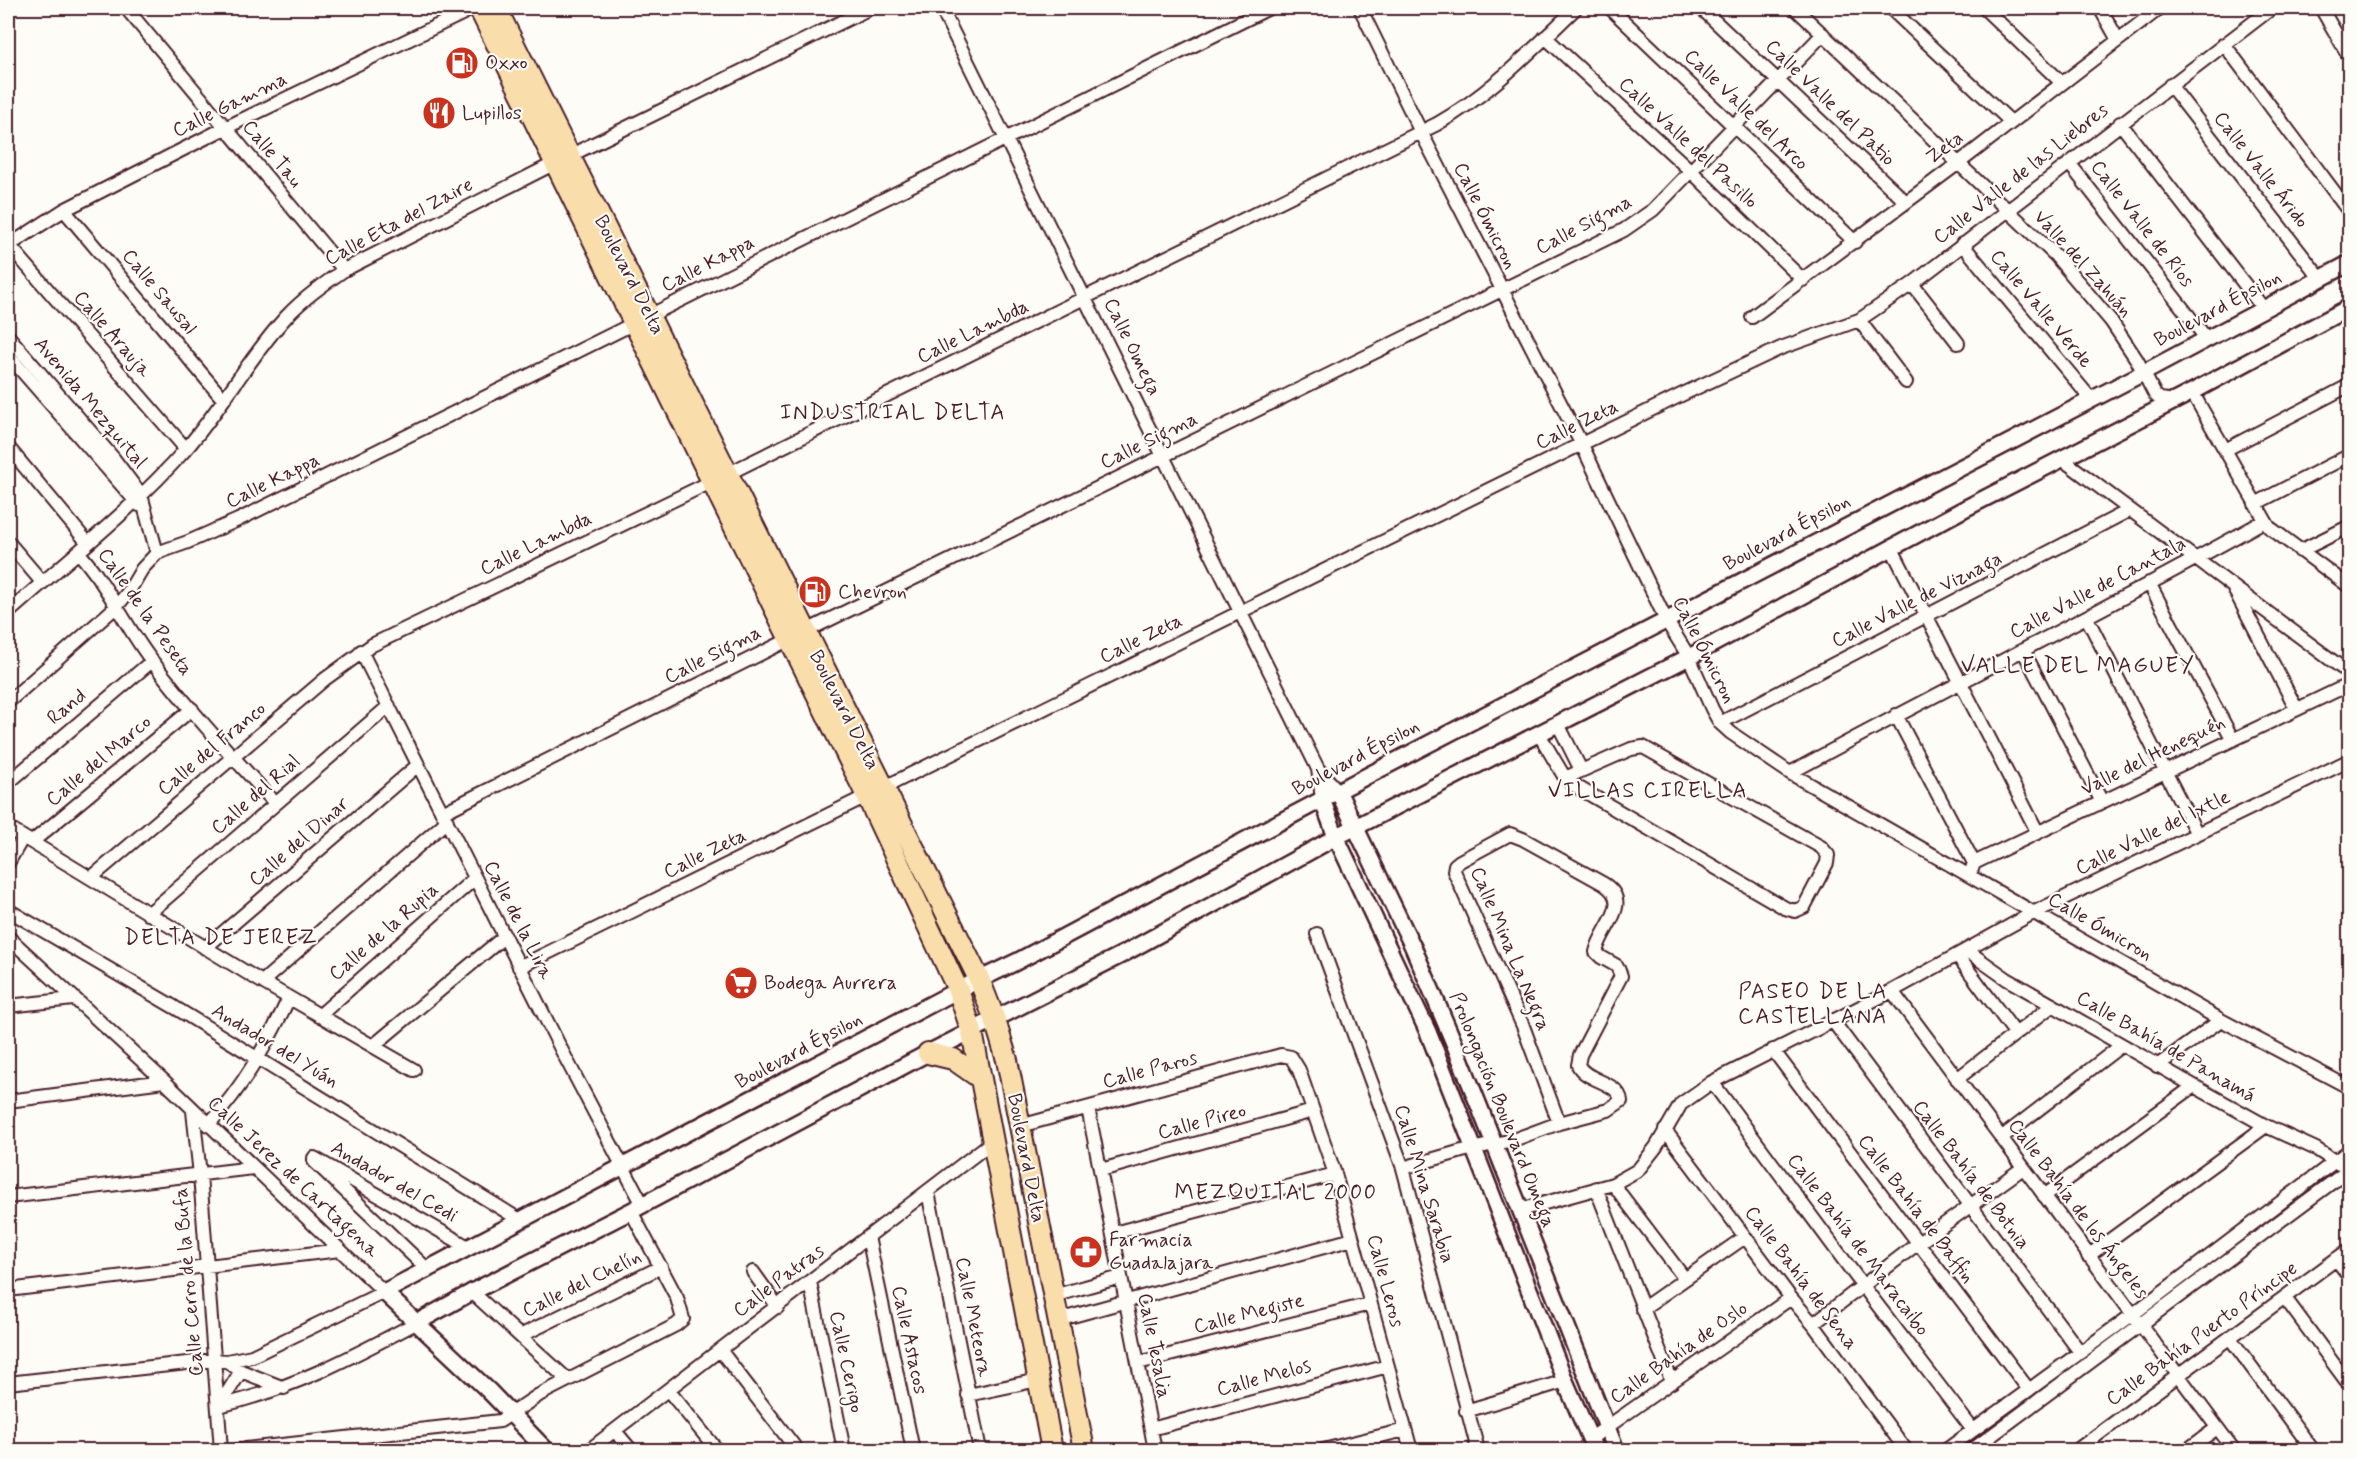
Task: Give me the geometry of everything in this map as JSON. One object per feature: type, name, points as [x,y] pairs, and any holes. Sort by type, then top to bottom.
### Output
[{"type":"main road","name":"Boulevard Delta","points":[[476,8],[562,159]]},
{"type":"main road","name":"Boulevard Delta","points":[[496,8],[562,159],[875,792],[979,980],[995,1020],[1007,1060],[1084,1450]]},
{"type":"main road","name":"Boulevard Delta","points":[[875,792],[958,990],[972,1032],[1052,1450]]},
{"type":"main road","points":[[928,1053],[953,1059],[981,1078]]},
{"type":"main road","points":[[1012,1233],[1025,1262],[1039,1314],[1045,1318],[1059,1320]]},
{"type":"street","name":"Calle Tau","points":[[126,8],[344,270]]},
{"type":"street","name":"Calle Gamma","points":[[8,246],[64,210],[225,128],[476,8]]},
{"type":"street","name":"Calle Eta del Zaire","points":[[8,613],[87,542],[140,502],[186,449],[288,315],[344,270],[562,159],[870,8]]},
{"type":"street","name":"Calle Omega","points":[[941,8],[1318,769],[1338,790]]},
{"type":"street","name":"Calle Kappa","points":[[156,553],[238,520],[1269,8]]},
{"type":"street","name":"Calle Ómicron","points":[[1360,8],[1420,132],[1582,445],[1666,620],[1689,657],[1720,723],[1731,734],[1790,773],[2221,1020],[2349,1088]]},
{"type":"street","name":"Calle Lambda","points":[[361,651],[1086,298],[1420,132],[1466,106],[1576,8]]},
{"type":"street","name":"Calle Valle del Arco","points":[[1610,8],[1855,242]]},
{"type":"street","name":"Calle Valle del Patio","points":[[1701,8],[1906,202]]},
{"type":"street","name":"Valle del Zahuán","points":[[1795,8],[1960,162],[2056,256],[2091,296],[2122,337],[2155,395],[2160,399],[2175,401]]},
{"type":"street","points":[[1890,8],[2011,122]]},
{"type":"street","points":[[1984,8],[2062,83]]},
{"type":"street","points":[[2100,8],[2118,40]]},
{"type":"street","name":"Zeta","points":[[1752,317],[1855,242],[2160,8]]},
{"type":"street","name":"Calle Valle de las Liebres","points":[[1781,348],[1859,320],[1912,284],[2272,8]]},
{"type":"street","points":[[2321,8],[2345,40],[2349,58]]},
{"type":"street","name":"Calle Sigma","points":[[262,982],[445,817],[798,635],[1639,221],[1691,171],[1823,34]]},
{"type":"street","name":"Calle Valle del Pasillo","points":[[1545,37],[1691,171],[1803,280]]},
{"type":"street","points":[[2224,44],[2349,213]]},
{"type":"street","name":"Calle Valle Árido","points":[[2170,85],[2320,278]]},
{"type":"street","points":[[2120,123],[2263,308]]},
{"type":"street","name":"Calle Valle de Ríos","points":[[2069,163],[2206,338]]},
{"type":"street","name":"Calle Sausal","points":[[64,210],[223,399]]},
{"type":"street","name":"Calle Valle Verde","points":[[1962,244],[2091,399]]},
{"type":"street","name":"Calle Arauja","points":[[8,246],[186,449]]},
{"type":"street","name":"Boulevard Épsilon","points":[[384,1293],[1338,790],[2143,373],[2349,263]]},
{"type":"street","points":[[1912,284],[1958,343]]},
{"type":"street","points":[[219,1406],[284,1388],[329,1368],[995,1020],[1336,837],[1689,657],[2349,308]]},
{"type":"street","points":[[1859,320],[1906,382]]},
{"type":"street","name":"Avenida Mezquital","points":[[8,336],[114,459],[140,502]]},
{"type":"street","name":"Calle Zeta","points":[[519,966],[1781,348]]},
{"type":"street","name":"Avenida Mezquital","points":[[8,355],[140,502]]},
{"type":"street","points":[[2225,450],[2349,385]]},
{"type":"street","points":[[2192,392],[2264,521],[2349,587]]},
{"type":"street","points":[[8,447],[87,542]]},
{"type":"street","points":[[2255,504],[2349,455]]},
{"type":"street","points":[[2062,459],[2198,558],[2349,674]]},
{"type":"street","points":[[8,702],[117,606],[156,553],[140,502]]},
{"type":"street","name":"Calle Valle de Viznaga","points":[[1720,723],[1928,617],[2130,510]]},
{"type":"street","name":"Calle Valle de Cantala","points":[[1790,773],[1896,715],[2087,618],[2264,521]]},
{"type":"street","points":[[2300,551],[2349,526]]},
{"type":"street","points":[[8,542],[42,582]]},
{"type":"street","points":[[1892,549],[2038,833]]},
{"type":"street","name":"Calle de la Peseta","points":[[78,552],[99,576],[152,661],[275,803]]},
{"type":"street","points":[[2149,583],[2233,740]]},
{"type":"street","points":[[2232,586],[2296,708]]},
{"type":"street","points":[[2087,618],[2197,834]]},
{"type":"street","points":[[2023,650],[2102,802]]},
{"type":"street","name":"Calle de la Lira","points":[[361,651],[622,1168],[661,1267],[678,1298],[682,1319],[669,1330],[568,1380]]},
{"type":"street","name":"Calle del Franco","points":[[91,878],[232,756],[361,651]]},
{"type":"street","name":"Rand","points":[[8,783],[152,661]]},
{"type":"street","name":"Valle del Henequén","points":[[1974,863],[2349,684]]},
{"type":"street","name":"Calle del Rial","points":[[148,914],[389,706]]},
{"type":"street","name":"Calle del Marco","points":[[28,839],[192,709]]},
{"type":"street","points":[[1896,715],[1974,863],[1969,876]]},
{"type":"street","points":[[1558,724],[1581,770]]},
{"type":"street","points":[[1539,734],[1565,778],[1584,792],[1791,911],[1804,907],[1827,863],[1828,855],[1821,846],[1648,749],[1637,747],[1631,749],[1565,778]]},
{"type":"street","name":"Calle Valle del Ixtle","points":[[1520,1210],[1613,1184],[1638,1170],[1648,1159],[1681,1104],[1712,1082],[1892,991],[2035,912],[2349,760]]},
{"type":"street","name":"Calle del Dinar","points":[[205,948],[418,765]]},
{"type":"street","name":"Calle Omega","points":[[1318,769],[1322,799]]},
{"type":"street","name":"Prolongación Boulevard Omega","points":[[1338,790],[1413,947],[1454,1043],[1616,1450]]},
{"type":"street","name":"Prolongación Boulevard Omega","points":[[1322,799],[1336,837],[1419,1011],[1564,1381],[1592,1445]]},
{"type":"street","points":[[8,828],[319,1016],[414,1070]]},
{"type":"street","name":"Calle Mina La Negra","points":[[1403,1168],[1513,1140],[1559,1123],[1608,1110],[1621,1101],[1616,1090],[1585,1074],[1578,1065],[1580,1055],[1621,976],[1617,966],[1596,952],[1614,912],[1617,897],[1615,892],[1523,839],[1510,834],[1460,861],[1455,865],[1454,871],[1523,1026],[1559,1123]]},
{"type":"street","points":[[8,863],[28,839]]},
{"type":"street","name":"Calle de la Rupia","points":[[319,1016],[475,879]]},
{"type":"street","name":"Andador del Yuán","points":[[8,910],[125,977],[520,1220]]},
{"type":"street","name":"Calle Mina Sarabia","points":[[1317,934],[1403,1168],[1478,1450]]},
{"type":"street","points":[[373,1046],[505,936]]},
{"type":"street","name":"Calle Jerez de Cartagena","points":[[8,937],[164,1081],[512,1414],[544,1450]]},
{"type":"street","points":[[1961,953],[2015,1033]]},
{"type":"street","name":"Calle Bahía de Panamá","points":[[1961,953],[2157,1066],[2266,1126],[2316,1149],[2348,1171]]},
{"type":"street","name":"Calle Bahía de los Ángeles","points":[[1892,991],[2139,1326],[2234,1450]]},
{"type":"street","points":[[208,1125],[236,1094],[258,1059],[289,998]]},
{"type":"street","points":[[8,1006],[73,999]]},
{"type":"street","points":[[1957,1078],[2053,1005]]},
{"type":"street","name":"Calle Bahía de Botnia","points":[[1832,1020],[2080,1352]]},
{"type":"street","points":[[2157,1066],[2221,1020]]},
{"type":"street","points":[[2001,1138],[2122,1045]]},
{"type":"street","name":"Calle Bahía de Baffin","points":[[1773,1050],[2028,1390]]},
{"type":"street","name":"Calle Paros","points":[[1020,1126],[1281,1055],[1291,1057]]},
{"type":"street","name":"Calle Leros","points":[[1291,1057],[1299,1070],[1335,1174],[1411,1450]]},
{"type":"street","points":[[8,1101],[164,1081]]},
{"type":"street","name":"Calle Bahía de Maracaibo","points":[[1712,1082],[1863,1287],[1973,1430]]},
{"type":"street","points":[[2044,1196],[2194,1086]]},
{"type":"street","name":"Calle Tesalia","points":[[1088,1108],[1155,1450]]},
{"type":"street","name":"Calle Cerro de la Bufa","points":[[193,1111],[206,1266],[221,1361],[219,1406],[221,1450]]},
{"type":"street","name":"Calle Pireo","points":[[1101,1170],[1313,1112]]},
{"type":"street","points":[[2088,1256],[2266,1126]]},
{"type":"street","name":"Calle Bahía de Sena","points":[[1665,1130],[1906,1450]]},
{"type":"street","name":"Calle Patras","points":[[589,1450],[993,1141]]},
{"type":"street","points":[[1946,1450],[2132,1315],[2349,1150]]},
{"type":"street","name":"Andador del Cedi","points":[[428,1269],[317,1164],[314,1158],[468,1247]]},
{"type":"street","points":[[8,1197],[253,1168]]},
{"type":"street","points":[[1813,1324],[1917,1244],[2023,1168]]},
{"type":"street","points":[[1972,1450],[2348,1171]]},
{"type":"street","points":[[1114,1233],[1335,1174]]},
{"type":"street","points":[[1613,1184],[1685,1279]]},
{"type":"street","points":[[1596,1188],[1672,1382]]},
{"type":"street","name":"Calle Meteora","points":[[928,1192],[981,1450]]},
{"type":"street","name":"Calle Astacos","points":[[868,1237],[913,1450]]},
{"type":"street","points":[[1642,1309],[1744,1237]]},
{"type":"street","points":[[1059,1320],[1353,1239]]},
{"type":"street","name":"Calle Bahía Puerto Príncipe","points":[[2078,1450],[2349,1249]]},
{"type":"street","points":[[8,1290],[340,1250]]},
{"type":"street","points":[[2336,1259],[2349,1277]]},
{"type":"street","name":"Calle del Chelín","points":[[520,1336],[661,1267]]},
{"type":"street","points":[[753,1272],[778,1307]]},
{"type":"street","points":[[1053,1296],[1121,1277]]},
{"type":"street","name":"Calle Cerigo","points":[[810,1282],[844,1450]]},
{"type":"street","points":[[237,1450],[500,1421],[539,1395],[568,1380],[472,1292]]},
{"type":"street","points":[[8,1383],[252,1356],[384,1293]]},
{"type":"street","name":"Calle Bahía de Oslo","points":[[1592,1445],[1607,1428],[1791,1298]]},
{"type":"street","points":[[2285,1298],[2349,1386]]},
{"type":"street","name":"Calle Megiste","points":[[1138,1363],[1370,1304]]},
{"type":"street","points":[[2230,1338],[2313,1450]]},
{"type":"street","points":[[720,1350],[797,1450]]},
{"type":"street","points":[[221,1361],[284,1388]]},
{"type":"street","name":"Calle Melos","points":[[1151,1428],[1388,1366]]},
{"type":"street","points":[[219,1406],[241,1371]]},
{"type":"street","points":[[968,1395],[1038,1380]]},
{"type":"street","points":[[1466,1411],[1564,1381]]},
{"type":"street","points":[[668,1390],[717,1450]]},
{"type":"street","points":[[2187,1450],[2217,1428]]},
{"type":"street","points":[[1323,1450],[1405,1430]]},
{"type":"street","points":[[615,1431],[631,1450]]},
{"type":"place","name":"Oxxo","points":[[462,63]]},
{"type":"place","name":"Lupillos","points":[[439,113]]},
{"type":"place","name":"Chevron","points":[[815,592]]},
{"type":"place","name":"Bodega Aurrera","points":[[741,983]]},
{"type":"place","name":"Farmacia Guadalajara","points":[[1086,1252]]},
{"type":"district","name":"INDUSTRIAL DELTA","points":[[893,413]]},
{"type":"district","name":"VALLE DEL MAGUEY","points":[[2078,666]]},
{"type":"district","name":"VILLAS CIRELLA","points":[[1648,791]]},
{"type":"district","name":"DELTA DE JEREZ","points":[[221,938]]},
{"type":"district","name":"PASEO DE LA CASTELLANA","points":[[1813,1004]]},
{"type":"district","name":"MEZQUITAL 2000","points":[[1276,1193]]}]
